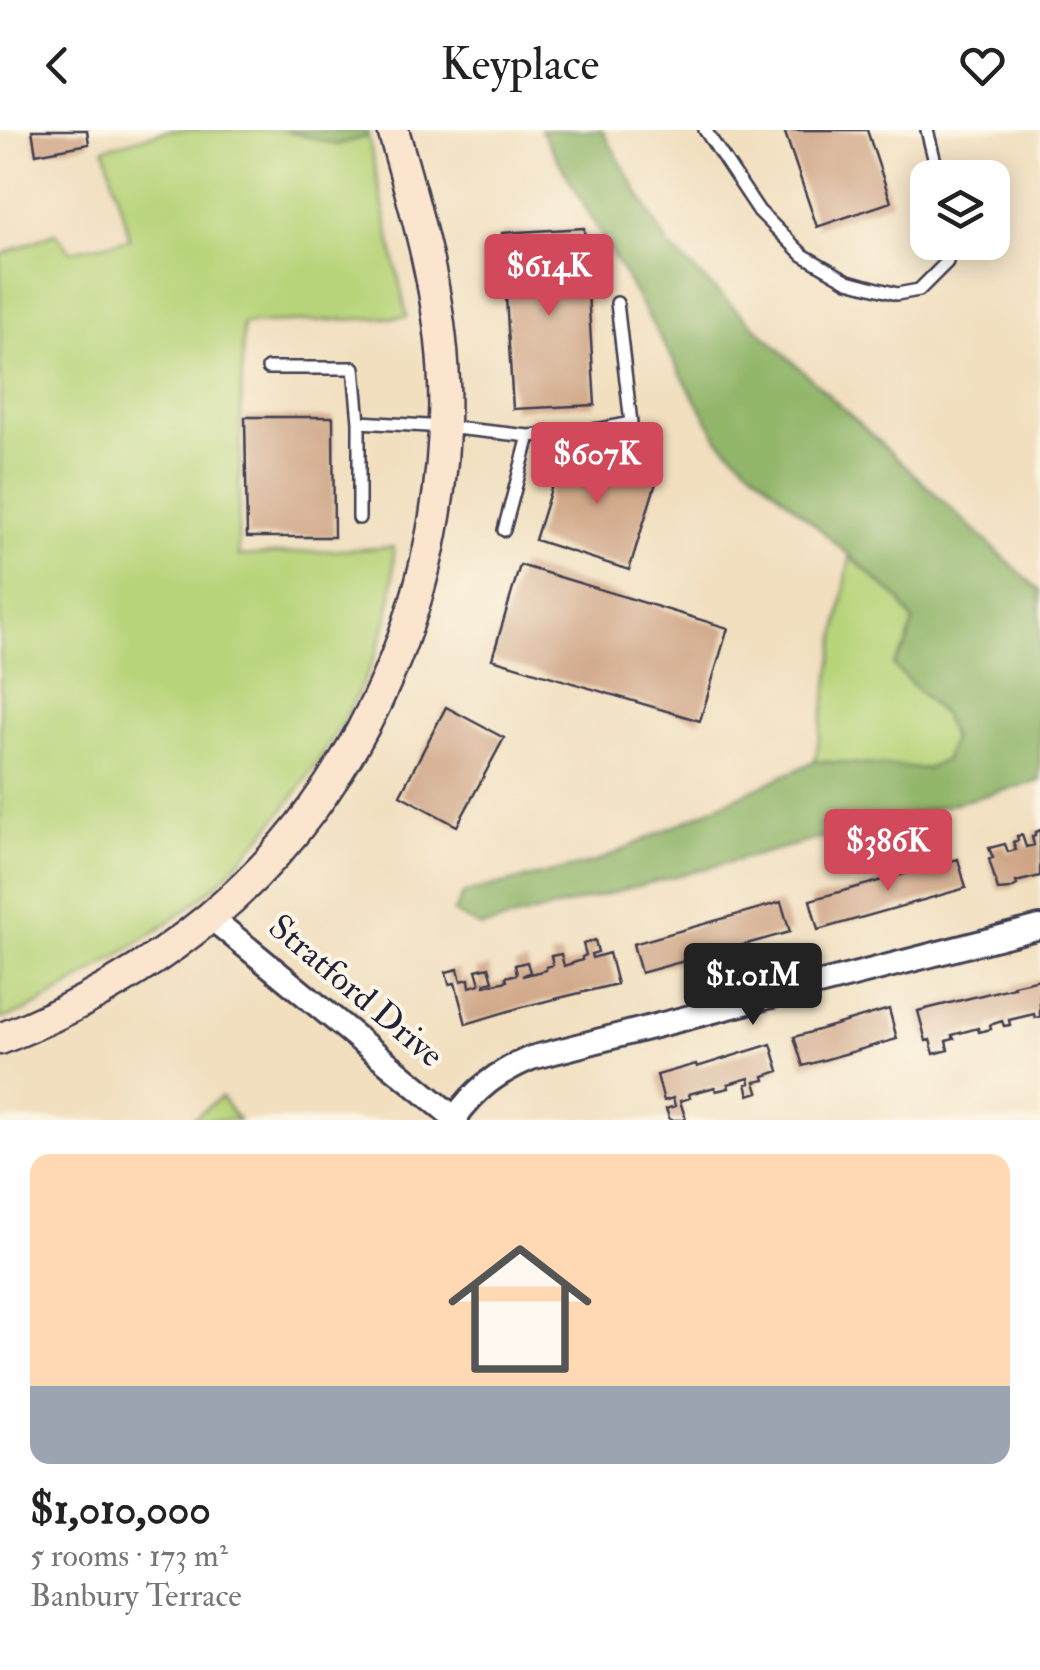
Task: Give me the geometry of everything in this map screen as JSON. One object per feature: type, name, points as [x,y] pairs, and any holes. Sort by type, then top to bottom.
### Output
[{"type":"street","points":[[0,1038],[111,986],[210,917],[258,872],[308,814],[356,742],[380,696],[404,638],[424,568],[440,489],[445,428],[434,284],[393,130]]},
{"type":"street","name":"Stratford Drive","points":[[210,917],[456,1119]]},
{"type":"street","points":[[456,1119],[485,1083],[530,1058],[1040,927]]},
{"type":"lane","points":[[705,130],[759,211],[803,255],[848,281],[897,294],[918,290],[947,260]]},
{"type":"lane","points":[[927,130],[934,160]]},
{"type":"lane","points":[[359,422],[529,436],[631,423],[616,303]]},
{"type":"lane","points":[[268,368],[354,368],[359,422],[359,518]]},
{"type":"lane","points":[[504,530],[529,436]]},
{"type":"green space","points":[[169,130],[283,130],[337,145],[368,136],[407,317],[243,324],[238,556],[394,547],[391,600],[383,633],[354,702],[313,769],[245,855],[213,888],[144,939],[40,1004],[0,1019],[0,255],[55,233],[71,251],[130,239],[104,148]]},
{"type":"green space","points":[[283,130],[367,130],[368,136],[337,145]]},
{"type":"green space","points":[[541,130],[602,130],[670,248],[1040,591],[1040,781],[481,927],[453,913],[464,893],[599,861],[815,761],[927,769],[945,760],[952,739],[944,716],[893,665],[907,644],[913,621],[900,600],[719,440]]},
{"type":"green space","points":[[850,557],[900,600],[913,621],[907,644],[893,665],[944,716],[952,739],[945,760],[927,769],[815,761]]},
{"type":"green space","points":[[221,1097],[238,1120],[191,1120]]},
{"type":"building","points":[[32,130],[87,130],[89,144],[36,154]]},
{"type":"building","points":[[784,130],[867,130],[891,202],[817,227]]},
{"type":"building","points":[[584,228],[595,405],[513,409],[502,233]]},
{"type":"building","points":[[245,417],[333,417],[334,537],[247,537]]},
{"type":"building","points":[[565,444],[659,473],[629,570],[535,540]]},
{"type":"building","points":[[520,565],[728,628],[700,721],[492,659]]},
{"type":"building","points":[[446,707],[504,738],[457,826],[400,795]]},
{"type":"building","points":[[1040,830],[1040,876],[998,890],[989,848],[1005,844],[1008,852],[1016,850],[1013,842],[1022,835],[1026,847],[1034,845],[1032,837]]},
{"type":"building","points":[[958,859],[966,888],[818,930],[810,900]]},
{"type":"building","points":[[781,902],[790,932],[641,973],[633,944]]},
{"type":"building","points":[[595,940],[598,952],[591,954],[592,958],[609,953],[617,984],[466,1024],[455,983],[449,984],[446,972],[458,969],[461,981],[469,979],[470,987],[480,984],[476,970],[489,967],[493,981],[485,986],[507,981],[506,977],[517,974],[515,965],[527,962],[530,972],[522,976],[546,970],[553,965],[551,956],[561,954],[564,966],[582,960],[586,955],[583,944]]},
{"type":"building","points":[[1040,979],[1040,1017],[1035,1018],[1034,1014],[1009,1020],[1010,1025],[1004,1026],[1002,1021],[990,1025],[991,1029],[952,1035],[954,1039],[946,1041],[948,1050],[934,1054],[918,1011]]},
{"type":"building","points":[[889,1009],[897,1039],[803,1066],[794,1037]]},
{"type":"building","points":[[771,1044],[779,1071],[755,1082],[758,1092],[749,1095],[749,1078],[728,1084],[729,1088],[716,1091],[715,1087],[689,1094],[690,1098],[680,1101],[686,1120],[670,1120],[666,1109],[675,1106],[673,1098],[664,1101],[657,1075]]}]
